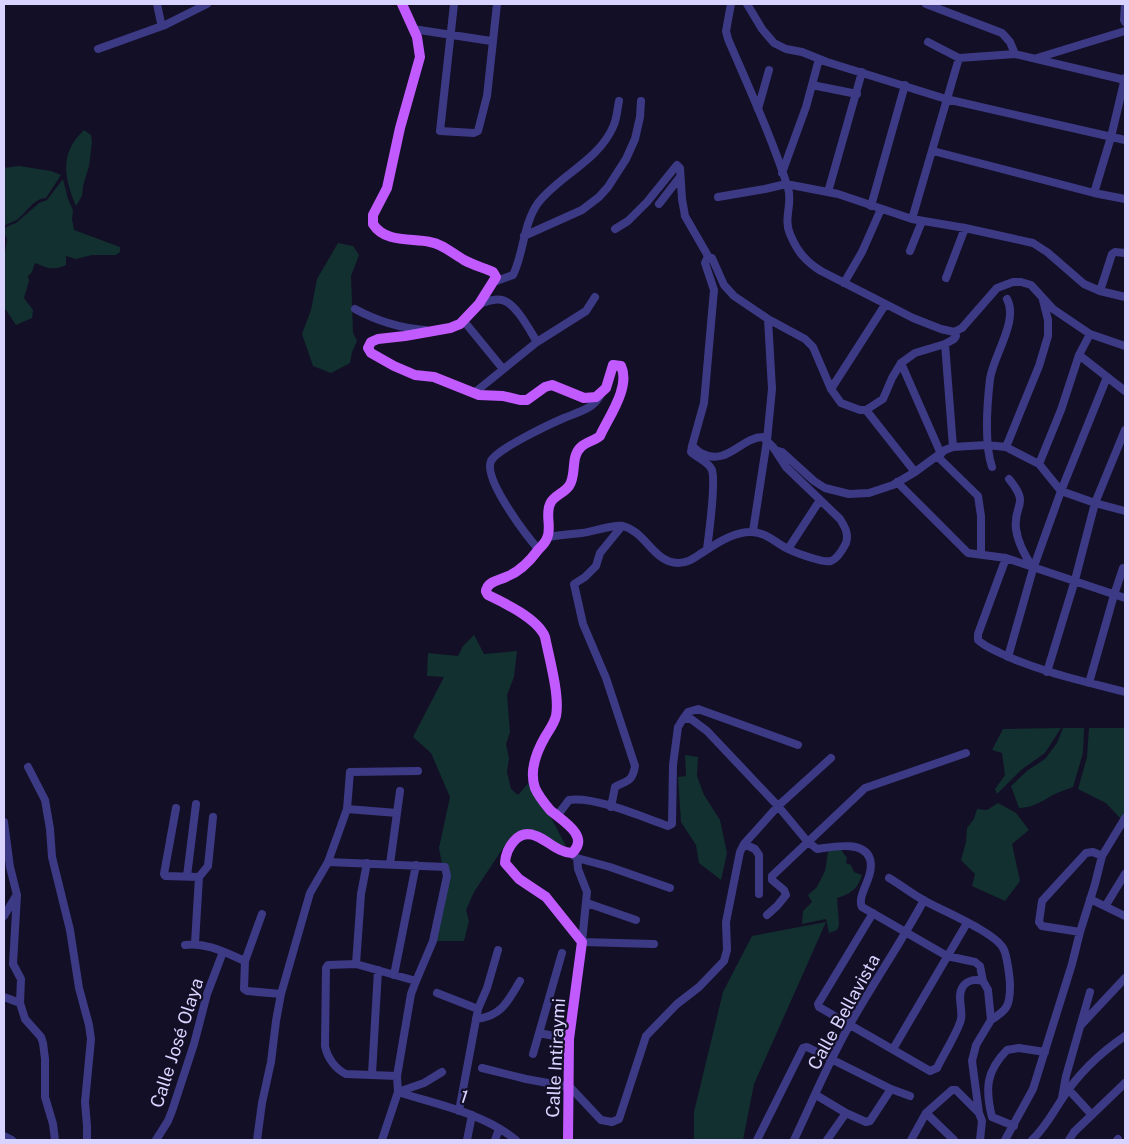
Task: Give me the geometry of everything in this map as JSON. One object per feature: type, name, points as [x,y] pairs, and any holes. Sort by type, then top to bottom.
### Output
[{"type":"main road","points":[[402,4],[417,37],[420,57],[400,128],[387,188],[373,215],[373,224],[382,233],[393,237],[439,245],[465,261],[493,272],[496,277],[479,304],[460,324],[405,336],[378,339],[371,342],[368,348],[372,353],[414,375],[434,377],[474,393],[527,400],[545,387],[552,386],[584,398],[596,397],[606,388],[613,365],[621,366],[623,371],[623,383],[616,406],[600,436],[580,448],[576,454],[571,484],[565,492],[552,500],[547,511],[548,537],[539,550],[522,567],[512,575],[492,582],[486,588],[488,595],[509,606],[541,628],[545,637],[557,704],[556,717],[539,748],[534,764],[535,788],[549,809],[572,827],[577,837],[578,845],[574,856],[565,853],[536,835],[527,834],[513,841],[508,847],[505,854],[505,863],[519,879],[546,897],[582,945]]},
{"type":"main road","name":"Calle Intiraymi","points":[[568,1140],[569,1039],[582,945]]},
{"type":"street","points":[[157,4],[161,23],[165,25]]},
{"type":"street","points":[[98,49],[165,25],[208,4]]},
{"type":"street","points":[[408,18],[410,4]]},
{"type":"street","points":[[454,4],[440,131],[474,133],[478,131],[487,96],[491,41],[497,4]]},
{"type":"street","points":[[731,4],[726,31],[728,40],[758,109],[789,190],[788,231],[807,262],[885,305],[941,330],[954,332],[962,328],[997,288],[1008,283],[1021,282],[1031,285],[1053,308],[1090,334],[1125,346]]},
{"type":"street","points":[[747,4],[762,29],[774,43],[786,49],[802,52],[946,99],[1125,140]]},
{"type":"street","points":[[926,4],[1002,33],[1010,42],[1015,54]]},
{"type":"street","points":[[1125,4],[1125,22]]},
{"type":"street","points":[[413,29],[491,41]]},
{"type":"street","points":[[1035,58],[1125,31]]},
{"type":"street","points":[[928,42],[959,58],[1015,54],[1125,79],[1111,137],[1094,193]]},
{"type":"street","points":[[912,219],[959,58]]},
{"type":"street","points":[[782,173],[806,108],[819,59]]},
{"type":"street","points":[[758,109],[769,70]]},
{"type":"street","points":[[828,192],[862,72]]},
{"type":"street","points":[[812,85],[857,94]]},
{"type":"street","points":[[871,206],[905,85]]},
{"type":"street","points":[[494,282],[513,275],[524,236],[537,205],[601,146],[613,128],[619,101]]},
{"type":"street","points":[[524,236],[582,210],[599,197],[608,187],[626,159],[635,139],[640,118],[641,101]]},
{"type":"street","points":[[933,151],[1094,193],[1125,198]]},
{"type":"street","points":[[615,229],[628,221],[647,202],[676,165],[679,166],[685,216],[708,256],[712,258],[724,285],[734,296],[768,319],[805,339],[812,347],[831,389],[842,402],[866,410],[915,472]]},
{"type":"street","points":[[659,204],[680,177]]},
{"type":"street","points":[[718,197],[786,184],[828,192],[912,219],[1033,243],[1047,252],[1084,284],[1100,291],[1125,296]]},
{"type":"street","points":[[844,283],[862,252],[881,209]]},
{"type":"street","points":[[910,252],[922,220]]},
{"type":"street","points":[[946,278],[965,228]]},
{"type":"street","points":[[1100,291],[1112,254],[1115,252],[1125,253]]},
{"type":"street","points":[[707,550],[713,488],[712,470],[709,465],[691,452],[704,404],[714,290],[705,263],[708,256]]},
{"type":"street","points":[[474,393],[537,342],[586,311],[595,297]]},
{"type":"street","points":[[479,304],[495,299],[508,302],[515,309],[537,342]]},
{"type":"street","points":[[992,467],[987,445],[990,379],[1010,318],[1010,307],[1007,299]]},
{"type":"street","points":[[1006,447],[1039,366],[1048,336],[1048,320],[1043,299]]},
{"type":"street","points":[[831,389],[885,305]]},
{"type":"street","points":[[355,310],[401,327],[424,330],[445,328]]},
{"type":"street","points":[[753,531],[767,440],[772,389],[768,319]]},
{"type":"street","points":[[463,320],[503,369]]},
{"type":"street","points":[[866,410],[883,399],[889,383],[902,363],[915,353],[945,344],[954,339],[956,336],[954,332]]},
{"type":"street","points":[[1038,464],[1061,410],[1079,355],[1090,334]]},
{"type":"street","points":[[945,344],[953,447]]},
{"type":"street","points":[[1079,355],[1125,390]]},
{"type":"street","points":[[902,363],[939,455],[978,496],[981,516],[981,554]]},
{"type":"street","points":[[1008,657],[1033,569],[1061,491],[1107,377]]},
{"type":"street","points":[[539,550],[502,498],[492,478],[490,468],[492,459],[513,444],[561,419],[591,407],[598,401],[602,393]]},
{"type":"street","points":[[1048,672],[1095,503],[1125,430]]},
{"type":"street","points":[[548,537],[622,526],[643,538],[661,558],[671,562],[690,561],[739,533],[753,531],[765,535],[788,549],[824,561],[832,561],[846,544],[846,528],[840,519],[786,466],[763,437],[756,437],[737,450],[717,456],[701,453],[692,446]]},
{"type":"street","points":[[775,450],[782,452],[814,481],[825,488],[848,494],[878,491],[898,482],[953,447],[987,445],[1006,447],[1038,464],[1061,491],[1125,511]]},
{"type":"street","points":[[1009,479],[1020,493],[1021,501],[1016,519],[1016,529],[1022,550],[1033,569]]},
{"type":"street","points":[[898,482],[968,553],[1006,558],[1033,569],[1075,580],[1125,598]]},
{"type":"street","points":[[788,549],[820,500]]},
{"type":"street","points":[[611,807],[615,787],[628,781],[633,775],[635,766],[606,678],[583,624],[574,584],[585,577],[596,566],[600,554],[622,526]]},
{"type":"street","points":[[1006,558],[978,634],[978,640],[982,644],[1008,657],[1048,672],[1125,692]]},
{"type":"street","points":[[1089,683],[1123,568]]},
{"type":"street","points":[[557,816],[569,800],[580,799],[668,826],[672,824],[673,764],[678,728],[688,712],[698,709],[798,745]]},
{"type":"street","points":[[683,719],[692,719],[707,732],[778,806],[807,841],[817,849],[854,847],[861,848],[869,855],[871,874],[860,903],[862,907],[947,956],[975,962],[980,966],[983,981],[988,990],[991,1020]]},
{"type":"street","points":[[768,915],[786,895],[784,890],[772,880],[772,876],[865,788],[966,753]]},
{"type":"street","points":[[482,1068],[526,1080],[570,1088],[601,1120],[612,1122],[619,1119],[646,1036],[724,961],[727,950],[726,922],[740,852],[744,844],[778,806],[831,758]]},
{"type":"street","points":[[28,767],[45,800],[52,857],[70,930],[79,988],[90,1030],[91,1039],[85,1102],[87,1140]]},
{"type":"street","points":[[257,1140],[281,994],[310,892],[328,862],[347,809],[350,772],[418,771]]},
{"type":"street","points":[[390,864],[400,791]]},
{"type":"street","points":[[187,876],[196,804]]},
{"type":"street","points":[[176,808],[165,876],[199,877],[204,873],[208,866],[212,817]]},
{"type":"street","points":[[347,809],[397,813]]},
{"type":"street","points":[[1005,1140],[1033,1089],[1072,964],[1102,856],[1121,833],[1125,818]]},
{"type":"street","points":[[4,822],[7,867],[17,895],[12,957],[14,968],[21,979],[20,1002],[25,1019],[44,1043],[45,1097],[53,1124],[55,1140]]},
{"type":"street","points":[[744,844],[755,849],[759,855],[760,894]]},
{"type":"street","points":[[1080,932],[1042,926],[1039,922],[1042,901],[1086,853],[1093,852],[1102,856]]},
{"type":"street","points":[[574,856],[670,888]]},
{"type":"street","points":[[574,856],[587,892],[582,945],[654,944]]},
{"type":"street","points":[[328,862],[445,867],[447,876],[433,941],[412,994],[397,1076],[398,1092],[382,1140]]},
{"type":"street","points":[[356,964],[361,894],[367,863]]},
{"type":"street","points":[[394,974],[416,865]]},
{"type":"street","points":[[1106,905],[1125,874]]},
{"type":"street","points":[[196,943],[199,877]]},
{"type":"street","points":[[889,878],[924,900],[991,937],[1004,950],[1010,981],[1008,1005],[1003,1012],[991,1020],[973,1052],[972,1061],[982,1127],[980,1140]]},
{"type":"street","points":[[4,916],[17,895]]},
{"type":"street","points":[[1090,899],[1106,905],[1125,916]]},
{"type":"street","name":"Calle Bellavista","points":[[794,1140],[850,1024],[924,900]]},
{"type":"street","points":[[587,903],[636,920]]},
{"type":"street","points":[[873,913],[818,1004],[820,1007],[930,1071],[937,1068],[961,1020],[960,996],[962,988],[973,980],[983,981]]},
{"type":"street","points":[[262,914],[246,961],[244,989],[247,991],[281,994]]},
{"type":"street","points":[[893,1050],[967,923]]},
{"type":"street","points":[[185,945],[196,943],[246,961]]},
{"type":"street","points":[[459,1111],[478,1009],[487,988],[498,950]]},
{"type":"street","name":"Calle José Olaya","points":[[156,1140],[172,1111],[194,1044],[207,994],[223,952]]},
{"type":"street","points":[[533,1054],[559,970],[562,953]]},
{"type":"street","points":[[397,1076],[346,1074],[340,1071],[327,1054],[325,1046],[326,968],[331,964],[356,964],[416,981]]},
{"type":"street","points":[[372,1074],[378,970]]},
{"type":"street","points":[[1080,1027],[1125,978]]},
{"type":"street","points":[[476,1019],[487,1018],[498,1012],[520,981]]},
{"type":"street","points":[[1062,1100],[1066,1076],[1090,992]]},
{"type":"street","points":[[437,993],[478,1009]]},
{"type":"street","points":[[4,997],[20,1002]]},
{"type":"street","points":[[539,1033],[569,1039]]},
{"type":"street","points":[[1032,1140],[1051,1119],[1069,1090],[1093,1061],[1125,1036]]},
{"type":"street","points":[[757,1140],[803,1048],[807,1047],[910,1096]]},
{"type":"street","points":[[1014,1126],[992,1117],[988,1098],[988,1083],[991,1070],[1008,1050],[1019,1048],[1045,1052]]},
{"type":"street","points":[[398,1092],[424,1083],[442,1072]]},
{"type":"street","points":[[1069,1140],[1074,1132],[1125,1083]]},
{"type":"street","points":[[816,1095],[846,1113],[866,1122],[870,1121],[891,1088]]},
{"type":"street","points":[[911,1140],[926,1113],[952,1090],[956,1090],[979,1113]]},
{"type":"street","points":[[1069,1090],[1092,1115]]},
{"type":"street","name":"1","points":[[398,1092],[472,1115],[488,1122],[516,1140]]},
{"type":"street","points":[[827,1140],[846,1113]]},
{"type":"street","points":[[926,1113],[954,1140]]},
{"type":"street","points":[[467,1140],[472,1115]]},
{"type":"street","points":[[495,1140],[499,1129]]},
{"type":"street","points":[[4,1136],[12,1140]]},
{"type":"green space","points":[[84,130],[91,135],[92,142],[82,196],[76,206],[69,185],[66,166],[71,148]]},
{"type":"green space","points":[[19,166],[51,171],[61,175],[46,198],[31,206],[18,219],[4,226],[4,168]]},
{"type":"green space","points":[[63,179],[73,210],[74,230],[120,247],[120,252],[116,255],[92,255],[76,259],[66,256],[66,265],[57,268],[35,263],[32,272],[28,276],[29,281],[24,298],[33,310],[32,318],[16,325],[4,307],[4,260],[7,239],[4,232],[6,227],[16,223],[39,203],[47,200]]},
{"type":"green space","points":[[338,243],[353,246],[359,255],[351,276],[353,333],[357,341],[350,363],[331,373],[313,366],[302,334],[311,310],[317,279]]},
{"type":"green space","points":[[474,635],[484,654],[517,651],[514,677],[507,695],[510,732],[506,744],[509,758],[507,772],[511,789],[518,795],[531,780],[566,846],[526,831],[511,836],[474,892],[466,910],[469,921],[464,941],[433,941],[445,881],[439,848],[450,797],[431,753],[413,737],[444,677],[427,676],[428,653],[458,656],[463,646]]},
{"type":"green space","points":[[1061,728],[1045,753],[1021,770],[997,794],[995,789],[1005,775],[1002,753],[992,750],[1003,729]]},
{"type":"green space","points":[[1063,728],[1084,728],[1083,753],[1073,787],[1035,805],[1019,808],[1011,786],[1028,770],[1045,759],[1057,743]]},
{"type":"green space","points":[[1089,728],[1125,728],[1125,813],[1121,819],[1106,803],[1078,789],[1087,757]]},
{"type":"green space","points":[[685,755],[698,757],[697,776],[704,795],[720,820],[727,853],[721,880],[699,863],[696,845],[681,822],[678,777],[686,776]]},
{"type":"green space","points":[[998,803],[1016,813],[1029,830],[1012,844],[1020,881],[1005,901],[972,886],[975,874],[961,860],[966,842],[967,828],[974,819],[977,809],[987,810]]},
{"type":"green space","points":[[830,849],[841,850],[847,858],[846,863],[851,865],[854,872],[862,875],[853,890],[837,898],[839,925],[837,930],[829,933],[826,919],[802,924],[803,911],[812,902],[808,895],[817,887],[825,871]]},
{"type":"green space","points":[[826,922],[754,1084],[743,1140],[694,1140],[694,1112],[723,992],[752,936]]}]
